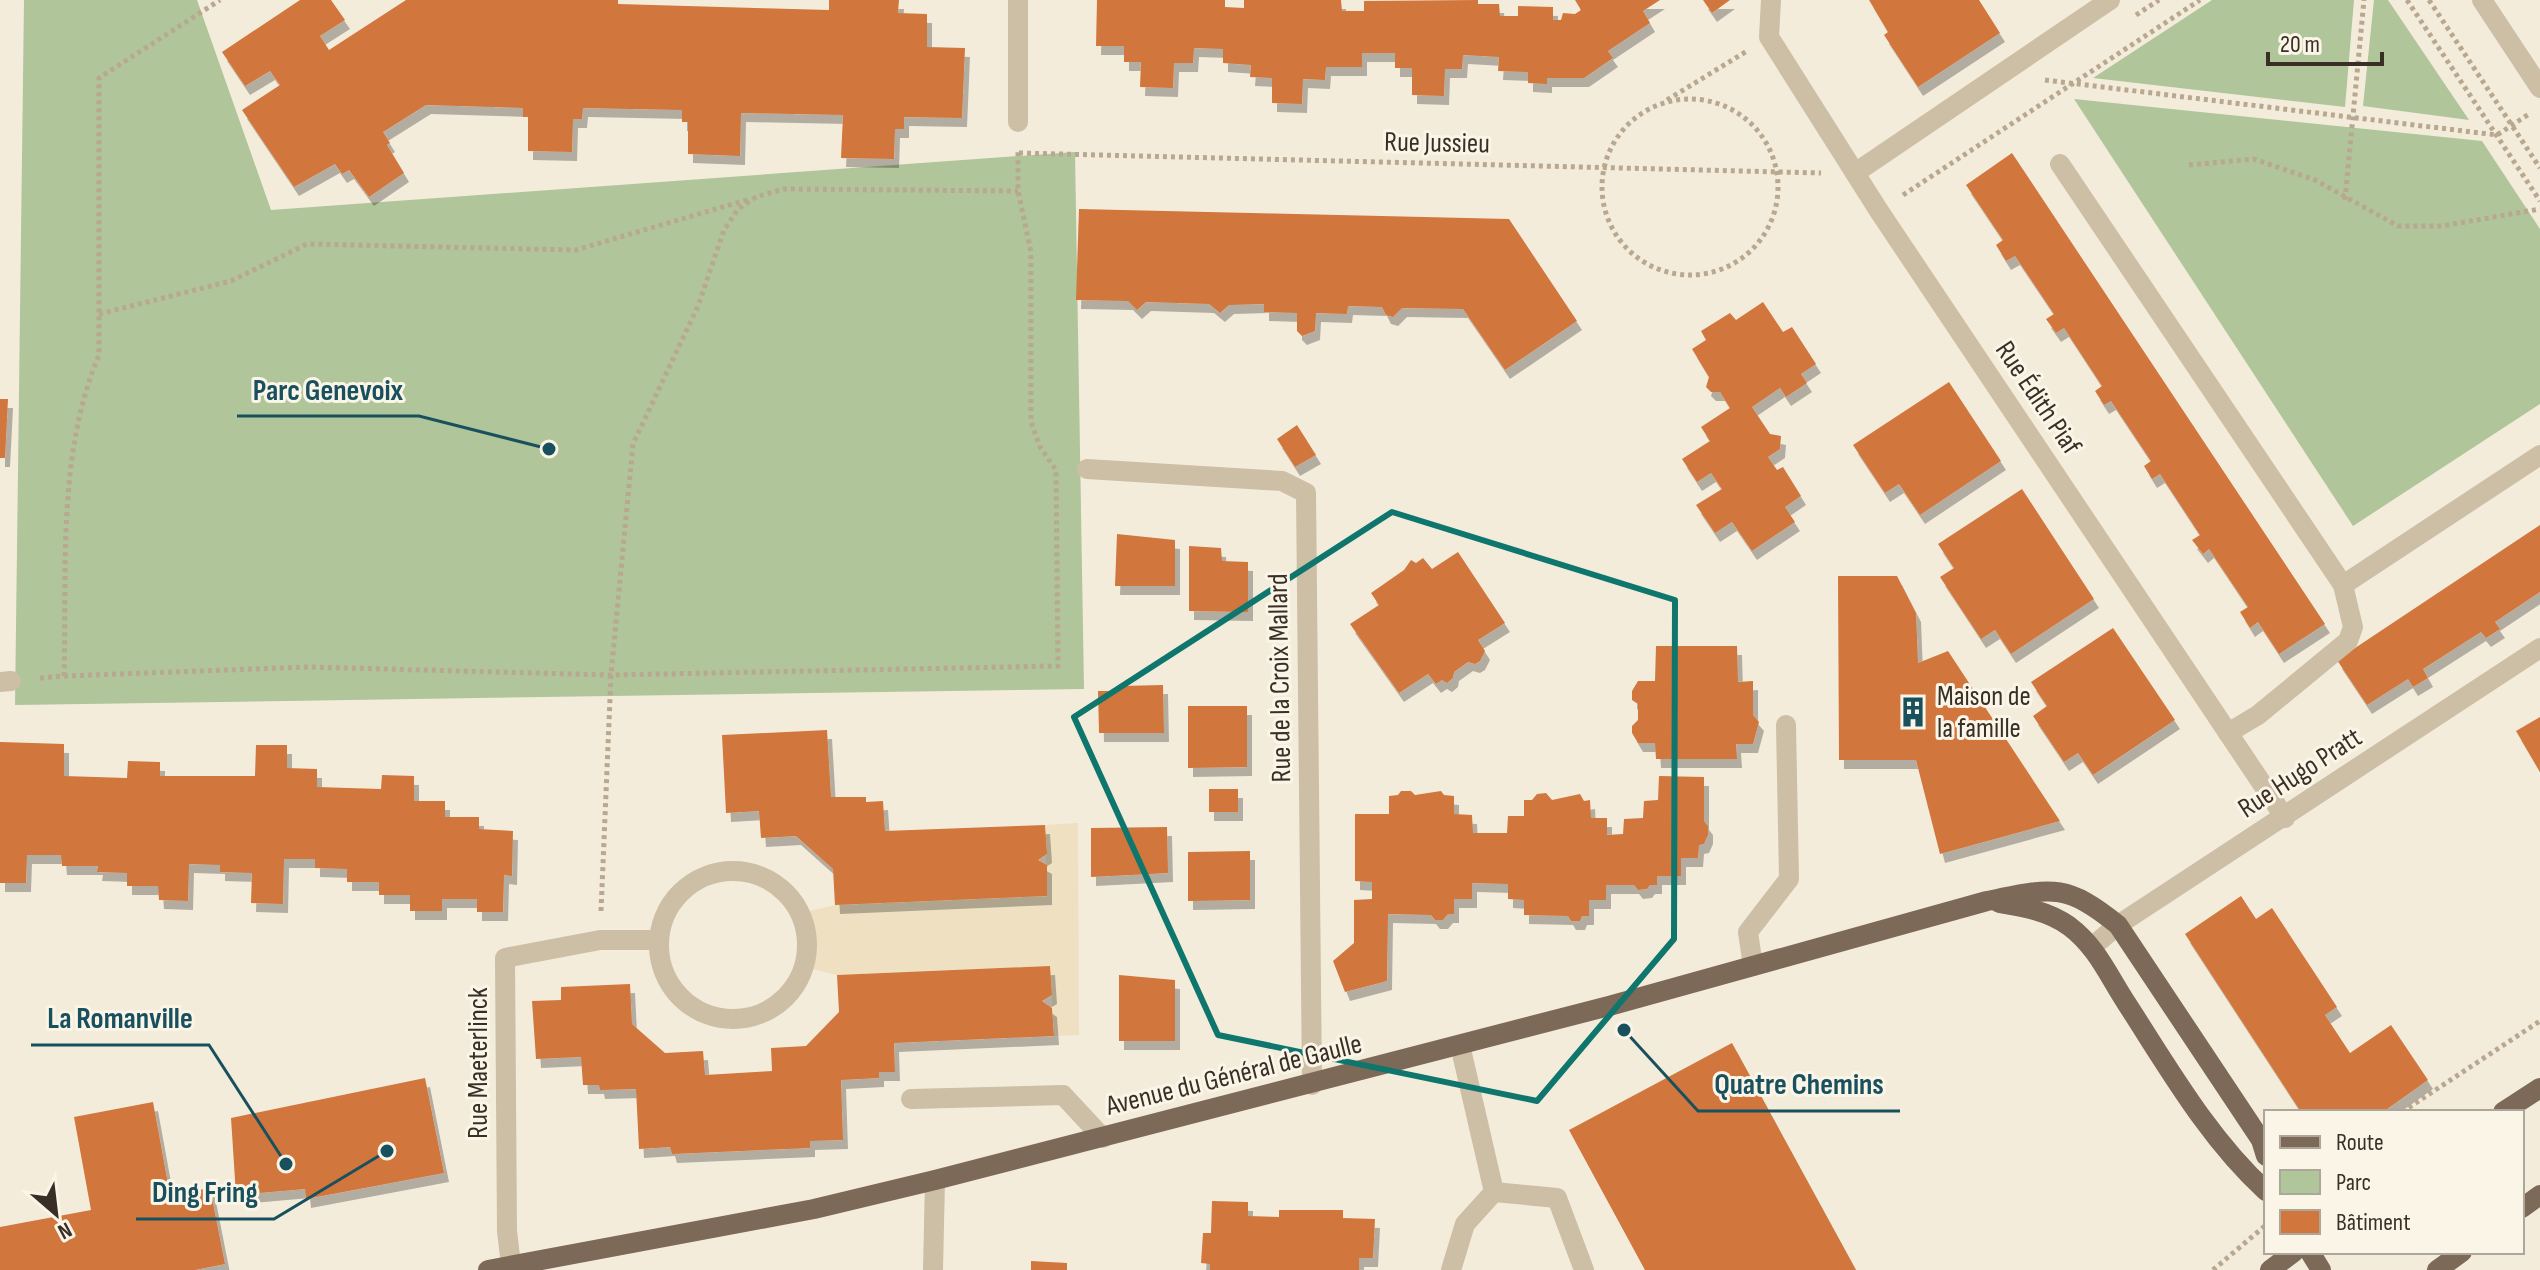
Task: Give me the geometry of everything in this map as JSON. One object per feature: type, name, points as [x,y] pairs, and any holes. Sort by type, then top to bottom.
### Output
[{"type":"main road","name":"Avenue du Général de Gaulle","points":[[488,1270],[524,1266],[814,1209],[935,1180],[1312,1085],[1987,901],[2045,890],[2086,899],[2118,925],[2244,1114],[2264,1152]]},
{"type":"main road","name":"Avenue du Général de Gaulle","points":[[1987,901],[2038,910],[2066,924],[2093,946],[2125,1002],[2232,1161],[2264,1189]]},
{"type":"main road","points":[[2506,1110],[2540,1088]]},
{"type":"main road","points":[[2270,1270],[2291,1254]]},
{"type":"main road","points":[[2437,1270],[2459,1254]]},
{"type":"street","points":[[1018,0],[1018,122]]},
{"type":"street","points":[[1769,37],[1771,0]]},
{"type":"street","points":[[1855,173],[2110,0]]},
{"type":"street","points":[[2482,0],[2540,88]]},
{"type":"street","name":"Rue Édith Piaf","points":[[1769,37],[1879,211],[2285,818]]},
{"type":"street","points":[[2060,164],[2343,585],[2353,627],[2348,641],[2258,715],[2228,733]]},
{"type":"street","points":[[2343,585],[2540,455]]},
{"type":"street","name":"Rue de la Croix Mallard","points":[[1087,469],[1282,481],[1306,493],[1312,1085]]},
{"type":"street","name":"Rue Hugo Pratt","points":[[2093,946],[2118,925],[2540,648]]},
{"type":"street","points":[[1753,966],[1748,932],[1789,879],[1786,725]]},
{"type":"street","points":[[744,871],[768,879],[787,893],[801,913],[807,951],[793,988],[776,1005],[755,1016],[731,1019],[708,1014],[687,1003],[671,985],[661,964],[659,940],[665,916],[678,896],[697,880],[720,872],[744,871]]},
{"type":"street","name":"Rue Maeterlinck","points":[[524,1266],[507,1231],[505,958],[600,940],[659,940]]},
{"type":"street","points":[[1460,1045],[1494,1192]]},
{"type":"street","points":[[911,1099],[1063,1095],[1103,1138]]},
{"type":"street","points":[[933,1270],[935,1180]]},
{"type":"street","points":[[1451,1270],[1465,1224],[1494,1192]]},
{"type":"street","points":[[1494,1192],[1557,1198],[1584,1270]]},
{"type":"path","points":[[64,676],[71,450],[83,394],[99,355],[99,78],[220,0]]},
{"type":"path","points":[[1879,211],[2200,0]]},
{"type":"path","points":[[2345,200],[2364,0]]},
{"type":"path","points":[[2407,0],[2540,201]]},
{"type":"path","points":[[2429,0],[2540,168]]},
{"type":"path","points":[[1662,102],[1692,98],[1722,104],[1748,120],[1767,143],[1777,171],[1777,199],[1769,227],[1741,258],[1729,266],[1702,275],[1673,274],[1646,265],[1624,247],[1609,223],[1601,195],[1603,167],[1615,139],[1636,116],[1769,37]]},
{"type":"path","points":[[2000,75],[2497,135],[2540,107]]},
{"type":"path","points":[[6,681],[308,667],[611,675],[1058,666],[1056,470],[1034,436],[1031,422],[1031,252],[1018,191],[1018,122]]},
{"type":"path","name":"Rue Jussieu","points":[[1018,153],[1855,173]]},
{"type":"path","points":[[2189,165],[2254,159],[2315,180],[2345,200],[2398,226],[2442,226],[2540,209]]},
{"type":"path","points":[[99,314],[231,281],[307,244],[576,250],[784,189],[1018,191]]},
{"type":"path","points":[[600,940],[611,675],[633,444],[698,306],[724,230],[738,209],[756,197]]},
{"type":"path","points":[[2405,1110],[2540,1021]]},
{"type":"path","points":[[2213,1270],[2264,1227]]},
{"type":"highlighted area","points":[[1392,512],[1675,600],[1674,939],[1537,1101],[1218,1035],[1074,717]]},
{"type":"green space","points":[[24,0],[197,0],[271,210],[1075,152],[1084,689],[15,705]]},
{"type":"green space","points":[[2212,0],[2354,0],[2345,107],[2093,78]]},
{"type":"green space","points":[[2374,0],[2388,0],[2469,120],[2363,106]]},
{"type":"green space","points":[[2074,99],[2482,141],[2540,229],[2540,404],[2353,526]]},
{"type":"shaded area","points":[[1078,823],[1079,1035],[1054,1036],[1050,966],[837,975],[804,967],[806,932],[801,913],[835,905],[1047,896],[1045,825]]},
{"type":"building","points":[[300,0],[331,0],[345,20],[320,36],[329,50],[406,0],[618,0],[618,4],[829,10],[829,0],[899,0],[898,13],[927,14],[927,47],[965,48],[962,118],[904,117],[904,129],[895,129],[894,159],[841,158],[843,115],[741,113],[740,156],[688,154],[688,122],[682,122],[682,110],[583,108],[582,119],[573,119],[572,152],[528,151],[528,117],[523,117],[523,108],[426,105],[383,132],[404,173],[369,197],[349,170],[342,174],[335,164],[294,187],[242,110],[280,85],[270,71],[245,86],[222,52]]},
{"type":"building","points":[[1097,0],[1225,0],[1225,7],[1244,8],[1244,0],[1341,0],[1342,11],[1364,11],[1364,1],[1478,0],[1478,4],[1499,4],[1500,16],[1518,16],[1518,6],[1553,7],[1553,20],[1561,20],[1563,13],[1575,14],[1581,10],[1575,0],[1660,0],[1643,11],[1650,23],[1608,51],[1613,58],[1584,78],[1547,78],[1547,84],[1528,83],[1528,72],[1498,71],[1499,57],[1463,55],[1462,69],[1445,69],[1444,96],[1412,95],[1412,68],[1395,68],[1395,53],[1362,53],[1362,67],[1326,67],[1325,80],[1303,79],[1302,104],[1272,103],[1272,78],[1250,77],[1251,65],[1223,63],[1223,49],[1194,48],[1193,63],[1174,63],[1173,88],[1140,87],[1141,62],[1124,62],[1124,46],[1096,46]]},
{"type":"building","points":[[1703,0],[1730,0],[1712,13]]},
{"type":"building","points":[[1869,0],[1979,0],[2000,33],[1918,87],[1884,35],[1888,32]]},
{"type":"building","points":[[2012,153],[2325,624],[2279,654],[2258,622],[2250,628],[2240,612],[2248,607],[2209,549],[2203,554],[2192,540],[2200,535],[2160,474],[2152,479],[2144,466],[2151,461],[2111,401],[2104,405],[2095,391],[2102,386],[2064,328],[2056,333],[2046,319],[2054,314],[2015,256],[2006,261],[1996,245],[2003,240],[1966,185]]},
{"type":"building","points":[[1079,209],[1509,219],[1577,321],[1505,370],[1463,309],[1402,308],[1393,317],[1386,315],[1382,307],[1348,306],[1347,314],[1316,313],[1315,331],[1302,336],[1297,331],[1297,313],[1264,312],[1264,304],[1229,305],[1220,313],[1209,304],[1146,302],[1137,310],[1128,301],[1076,300]]},
{"type":"building","points":[[1763,302],[1783,332],[1792,327],[1816,364],[1801,374],[1807,383],[1786,397],[1780,388],[1752,407],[1770,434],[1781,436],[1780,449],[1768,457],[1777,470],[1783,467],[1801,496],[1785,507],[1795,522],[1752,551],[1732,522],[1715,533],[1696,505],[1722,489],[1711,473],[1697,482],[1682,459],[1710,441],[1701,427],[1730,408],[1720,392],[1711,392],[1706,387],[1709,377],[1692,349],[1706,340],[1701,331],[1730,313],[1736,320]]},
{"type":"building","points":[[1949,382],[2001,461],[1920,515],[1899,484],[1885,493],[1853,445]]},
{"type":"building","points":[[0,399],[8,399],[5,458],[0,458]]},
{"type":"building","points":[[1297,425],[1316,455],[1295,467],[1277,439]]},
{"type":"building","points":[[2022,489],[2094,599],[2011,654],[1995,630],[1981,639],[1940,577],[1954,568],[1938,544]]},
{"type":"building","points":[[2540,525],[2540,592],[2495,622],[2500,629],[2486,638],[2481,632],[2423,669],[2428,678],[2413,687],[2408,679],[2367,705],[2337,660]]},
{"type":"building","points":[[1117,534],[1175,540],[1175,586],[1115,586]]},
{"type":"building","points":[[1189,546],[1221,548],[1222,561],[1248,562],[1248,612],[1189,611]]},
{"type":"building","points":[[1458,552],[1505,623],[1478,640],[1485,651],[1480,661],[1475,664],[1468,662],[1454,672],[1447,683],[1442,680],[1436,684],[1428,674],[1399,693],[1350,624],[1379,605],[1371,593],[1404,570],[1411,560],[1416,563],[1423,558],[1432,569]]},
{"type":"building","name":"Maison de la famille","points":[[1838,576],[1897,576],[1916,613],[1918,663],[1948,651],[2060,821],[1940,854],[1916,760],[1839,760]]},
{"type":"building","points":[[2113,628],[2175,720],[2093,775],[2078,753],[2064,762],[2033,716],[2047,706],[2031,682]]},
{"type":"building","points":[[1656,646],[1737,646],[1738,682],[1753,681],[1753,715],[1759,722],[1753,744],[1736,744],[1737,759],[1656,759],[1655,743],[1638,743],[1632,733],[1632,726],[1638,720],[1638,704],[1632,700],[1632,691],[1638,681],[1655,681]]},
{"type":"building","points":[[1163,685],[1164,733],[1099,733],[1098,691],[1120,691],[1120,686]]},
{"type":"building","points":[[1188,706],[1247,706],[1247,767],[1188,768]]},
{"type":"building","points":[[2540,717],[2540,772],[2516,731]]},
{"type":"building","points":[[827,730],[831,797],[866,797],[866,802],[883,801],[885,831],[1045,825],[1047,854],[1038,860],[1047,865],[1047,896],[835,905],[833,869],[796,836],[761,838],[759,811],[726,813],[722,735]]},
{"type":"building","points":[[0,742],[64,744],[64,776],[127,778],[128,761],[160,762],[160,776],[255,776],[256,745],[287,745],[287,768],[317,769],[317,787],[381,789],[382,775],[414,776],[414,801],[445,801],[445,817],[479,817],[479,829],[513,831],[512,876],[504,875],[503,912],[477,912],[477,899],[442,899],[442,911],[410,911],[410,895],[379,895],[379,882],[347,882],[347,869],[315,868],[315,859],[284,859],[283,904],[251,903],[252,873],[220,872],[220,865],[189,864],[188,901],[159,900],[158,886],[127,886],[127,873],[97,872],[98,866],[62,866],[61,855],[27,855],[26,883],[0,883]]},
{"type":"building","points":[[1659,776],[1704,777],[1704,821],[1708,826],[1708,835],[1704,844],[1699,845],[1698,858],[1681,858],[1681,876],[1657,876],[1657,885],[1650,885],[1647,889],[1638,890],[1634,885],[1606,885],[1606,900],[1589,900],[1589,916],[1582,916],[1580,921],[1571,921],[1568,916],[1524,915],[1524,900],[1508,899],[1508,884],[1472,883],[1472,899],[1454,899],[1454,914],[1448,914],[1443,920],[1435,920],[1431,915],[1388,914],[1387,981],[1345,992],[1333,961],[1354,943],[1354,900],[1372,899],[1372,882],[1355,881],[1355,814],[1389,814],[1389,796],[1398,795],[1401,791],[1411,791],[1415,795],[1441,791],[1444,795],[1454,796],[1454,814],[1472,815],[1473,833],[1507,833],[1508,816],[1524,816],[1524,800],[1532,800],[1537,794],[1546,793],[1552,800],[1580,794],[1584,801],[1590,800],[1591,818],[1607,818],[1607,835],[1623,834],[1624,819],[1643,818],[1644,801],[1658,800]]},
{"type":"building","points":[[1209,789],[1238,789],[1238,812],[1209,812]]},
{"type":"building","points":[[1167,827],[1168,873],[1091,877],[1091,828]]},
{"type":"building","points":[[1250,851],[1250,900],[1188,901],[1188,852]]},
{"type":"building","points":[[2241,896],[2256,919],[2272,908],[2337,1007],[2325,1015],[2350,1053],[2391,1025],[2428,1080],[2386,1110],[2300,1110],[2185,934]]},
{"type":"building","points":[[1050,966],[1052,995],[1042,1001],[1052,1008],[1054,1036],[894,1043],[895,1072],[879,1072],[879,1078],[841,1080],[843,1140],[810,1141],[810,1148],[672,1154],[670,1147],[639,1149],[636,1089],[600,1090],[599,1085],[583,1085],[581,1057],[536,1059],[532,1001],[561,1000],[561,987],[630,984],[632,1024],[665,1053],[703,1051],[705,1075],[772,1071],[771,1048],[806,1046],[839,1012],[837,975]]},
{"type":"building","points":[[1119,975],[1175,980],[1175,1041],[1119,1041]]},
{"type":"building","points":[[1732,1043],[1856,1270],[1645,1270],[1569,1130]]},
{"type":"building","points":[[425,1078],[444,1173],[306,1199],[305,1189],[236,1195],[231,1118]]},
{"type":"building","points":[[153,1102],[170,1195],[210,1188],[225,1264],[195,1270],[0,1270],[0,1227],[91,1210],[74,1117]]},
{"type":"building","points":[[1212,1201],[1248,1202],[1248,1216],[1279,1217],[1279,1210],[1343,1210],[1343,1218],[1375,1219],[1373,1258],[1359,1258],[1359,1270],[1210,1270],[1210,1264],[1201,1263],[1203,1233],[1211,1233]]},
{"type":"building","points":[[1031,1261],[1067,1263],[1067,1270],[1031,1270]]},
{"type":"place","name":"Parc Genevoix","points":[[549,449]]},
{"type":"place","name":"Maison de la famille","points":[[1913,712]]},
{"type":"place","name":"Quatre Chemins","points":[[1624,1030]]},
{"type":"place","name":"Ding Fring","points":[[387,1151]]},
{"type":"place","name":"La Romanville","points":[[286,1164]]}]
